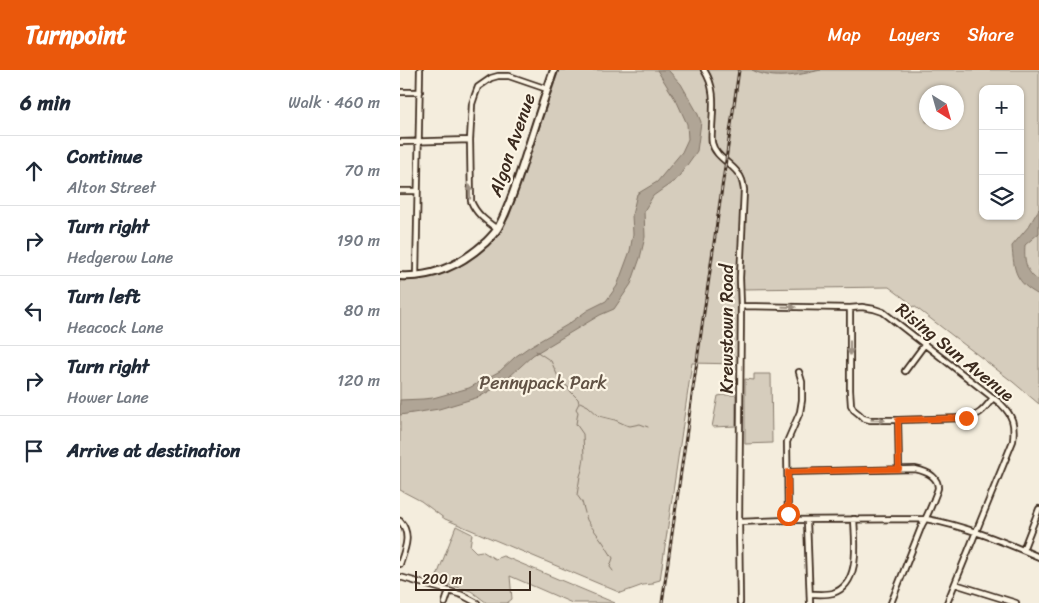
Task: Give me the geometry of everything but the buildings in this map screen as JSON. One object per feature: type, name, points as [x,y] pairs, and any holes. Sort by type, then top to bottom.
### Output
[{"type":"street","points":[[416,276],[420,70]]},
{"type":"street","name":"Algon Avenue","points":[[400,276],[433,273],[458,263],[479,248],[497,229],[513,193],[554,70]]},
{"type":"street","name":"Krewstown Road","points":[[704,70],[710,80],[713,93],[712,143],[714,149],[738,173],[744,190],[740,278],[740,603]]},
{"type":"street","points":[[497,229],[482,218],[473,207],[471,201],[470,140],[474,95],[478,87],[491,78],[498,76],[509,76],[547,89]]},
{"type":"street","points":[[400,92],[420,92]]},
{"type":"street","points":[[400,142],[470,140]]},
{"type":"street","points":[[400,191],[417,191]]},
{"type":"street","name":"Rising Sun Avenue","points":[[740,306],[862,307],[883,312],[1009,412],[1014,429],[1013,441],[947,603]]},
{"type":"street","points":[[850,308],[851,405],[863,418],[870,420],[966,418],[976,416],[993,398]]},
{"type":"street","points":[[904,371],[925,344]]},
{"type":"street","points":[[788,520],[787,442],[800,412],[802,382],[799,372]]},
{"type":"street","points":[[898,420],[899,469]]},
{"type":"street","points":[[788,472],[915,469],[924,470],[931,474],[937,482],[938,488],[891,603]]},
{"type":"street","points":[[1023,550],[1039,509]]},
{"type":"street","points":[[810,594],[832,593],[841,589],[848,582],[856,554],[854,519]]},
{"type":"street","points":[[739,522],[926,519],[976,532],[1039,557]]},
{"type":"street","points":[[400,521],[407,532],[407,541],[400,564]]},
{"type":"street","points":[[807,521],[810,603]]},
{"type":"street","points":[[400,577],[449,591],[477,603]]},
{"type":"street","points":[[955,584],[1016,603]]},
{"type":"street","points":[[445,603],[449,591]]},
{"type":"green space","name":"Pennypack Park","points":[[559,70],[701,70],[707,79],[710,91],[710,145],[714,153],[736,173],[742,187],[737,270],[738,364],[692,363],[660,580],[653,582],[653,584],[643,585],[621,593],[445,519],[421,501],[400,490],[400,277],[432,276],[456,268],[477,255],[496,237],[509,217]]},
{"type":"green space","points":[[707,70],[1039,70],[1039,404],[914,306],[912,307],[909,302],[889,287],[743,289],[747,187],[741,172],[722,154],[715,143],[716,96]]},
{"type":"green space","points":[[754,374],[771,374],[772,443],[745,444],[745,379],[754,380]]},
{"type":"green space","points":[[736,395],[736,426],[712,427],[718,396]]},
{"type":"green space","points":[[456,526],[472,534],[470,546],[476,552],[482,551],[495,559],[503,556],[615,603],[572,603],[510,576],[512,599],[507,603],[487,603],[471,591],[435,581]]},
{"type":"shaded area","points":[[657,70],[668,70],[681,84],[697,112],[701,122],[697,151],[677,179],[653,196],[644,211],[645,237],[640,258],[631,284],[614,309],[600,315],[533,355],[495,388],[479,397],[439,409],[400,415],[400,400],[433,398],[469,388],[500,371],[529,347],[567,325],[588,310],[606,301],[617,286],[630,251],[633,234],[632,215],[637,194],[657,182],[682,152],[688,139],[687,124],[677,102]]},
{"type":"shaded area","points":[[752,70],[821,70],[777,76]]},
{"type":"shaded area","points":[[1039,209],[1039,233],[1025,245],[1025,260],[1031,274],[1039,281],[1039,295],[1025,285],[1017,275],[1012,246],[1029,226]]},
{"type":"waterway","points":[[536,351],[551,361],[559,379],[578,399],[576,424],[583,434],[584,458],[577,495],[582,502],[587,520],[613,558],[610,567],[613,571]]},
{"type":"waterway","points":[[580,402],[588,406],[599,416],[630,426],[640,424],[648,427]]},
{"type":"railway","points":[[662,603],[739,70]]},
{"type":"route","points":[[788,514],[788,472],[899,469],[898,420],[966,418]]}]
